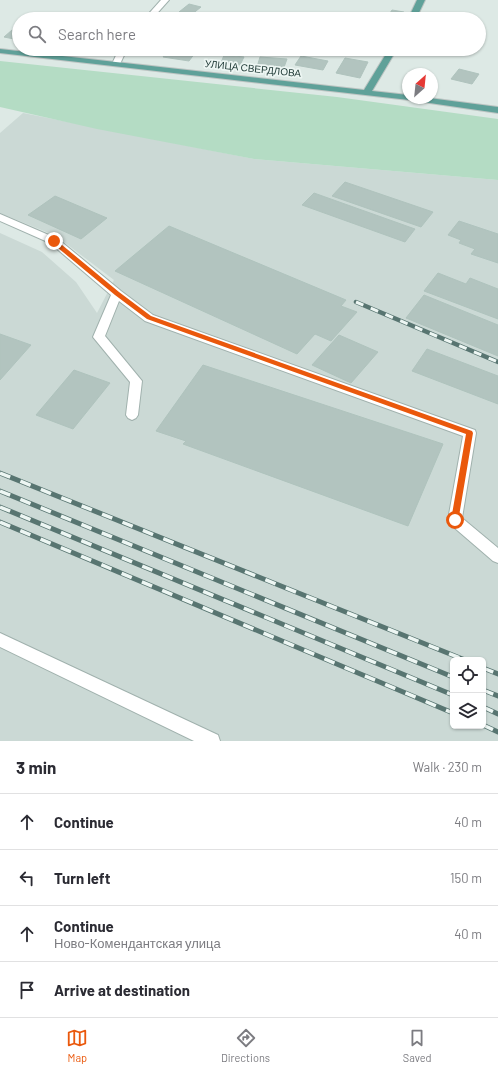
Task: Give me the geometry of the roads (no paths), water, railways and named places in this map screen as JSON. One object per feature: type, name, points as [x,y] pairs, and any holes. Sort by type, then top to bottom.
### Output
[{"type":"main road","points":[[415,12],[421,0]]},
{"type":"main road","name":"УЛИЦА СВЕРДЛОВА","points":[[0,51],[12,52]]},
{"type":"main road","name":"УЛИЦА СВЕРДЛОВА","points":[[45,56],[402,97]]},
{"type":"main road","points":[[367,92],[389,56]]},
{"type":"main road","name":"УЛИЦА СВЕРДЛОВА","points":[[438,102],[498,110]]},
{"type":"street","points":[[154,12],[165,0]]},
{"type":"street","points":[[116,64],[120,56]]},
{"type":"street","points":[[0,217],[54,241],[117,294],[149,318],[470,433],[455,520],[496,553],[498,557]]},
{"type":"street","points":[[117,294],[99,337],[136,381],[132,415]]},
{"type":"street","points":[[0,640],[212,741]]},
{"type":"railway","points":[[356,302],[498,362]]},
{"type":"railway","points":[[0,473],[458,657]]},
{"type":"railway","points":[[0,491],[450,676]]},
{"type":"railway","points":[[0,507],[450,694]]},
{"type":"railway","points":[[0,522],[450,712]]},
{"type":"railway","points":[[486,669],[498,674]]},
{"type":"railway","points":[[486,691],[498,696]]},
{"type":"railway","points":[[486,708],[498,714]]},
{"type":"railway","points":[[486,726],[498,732]]}]
